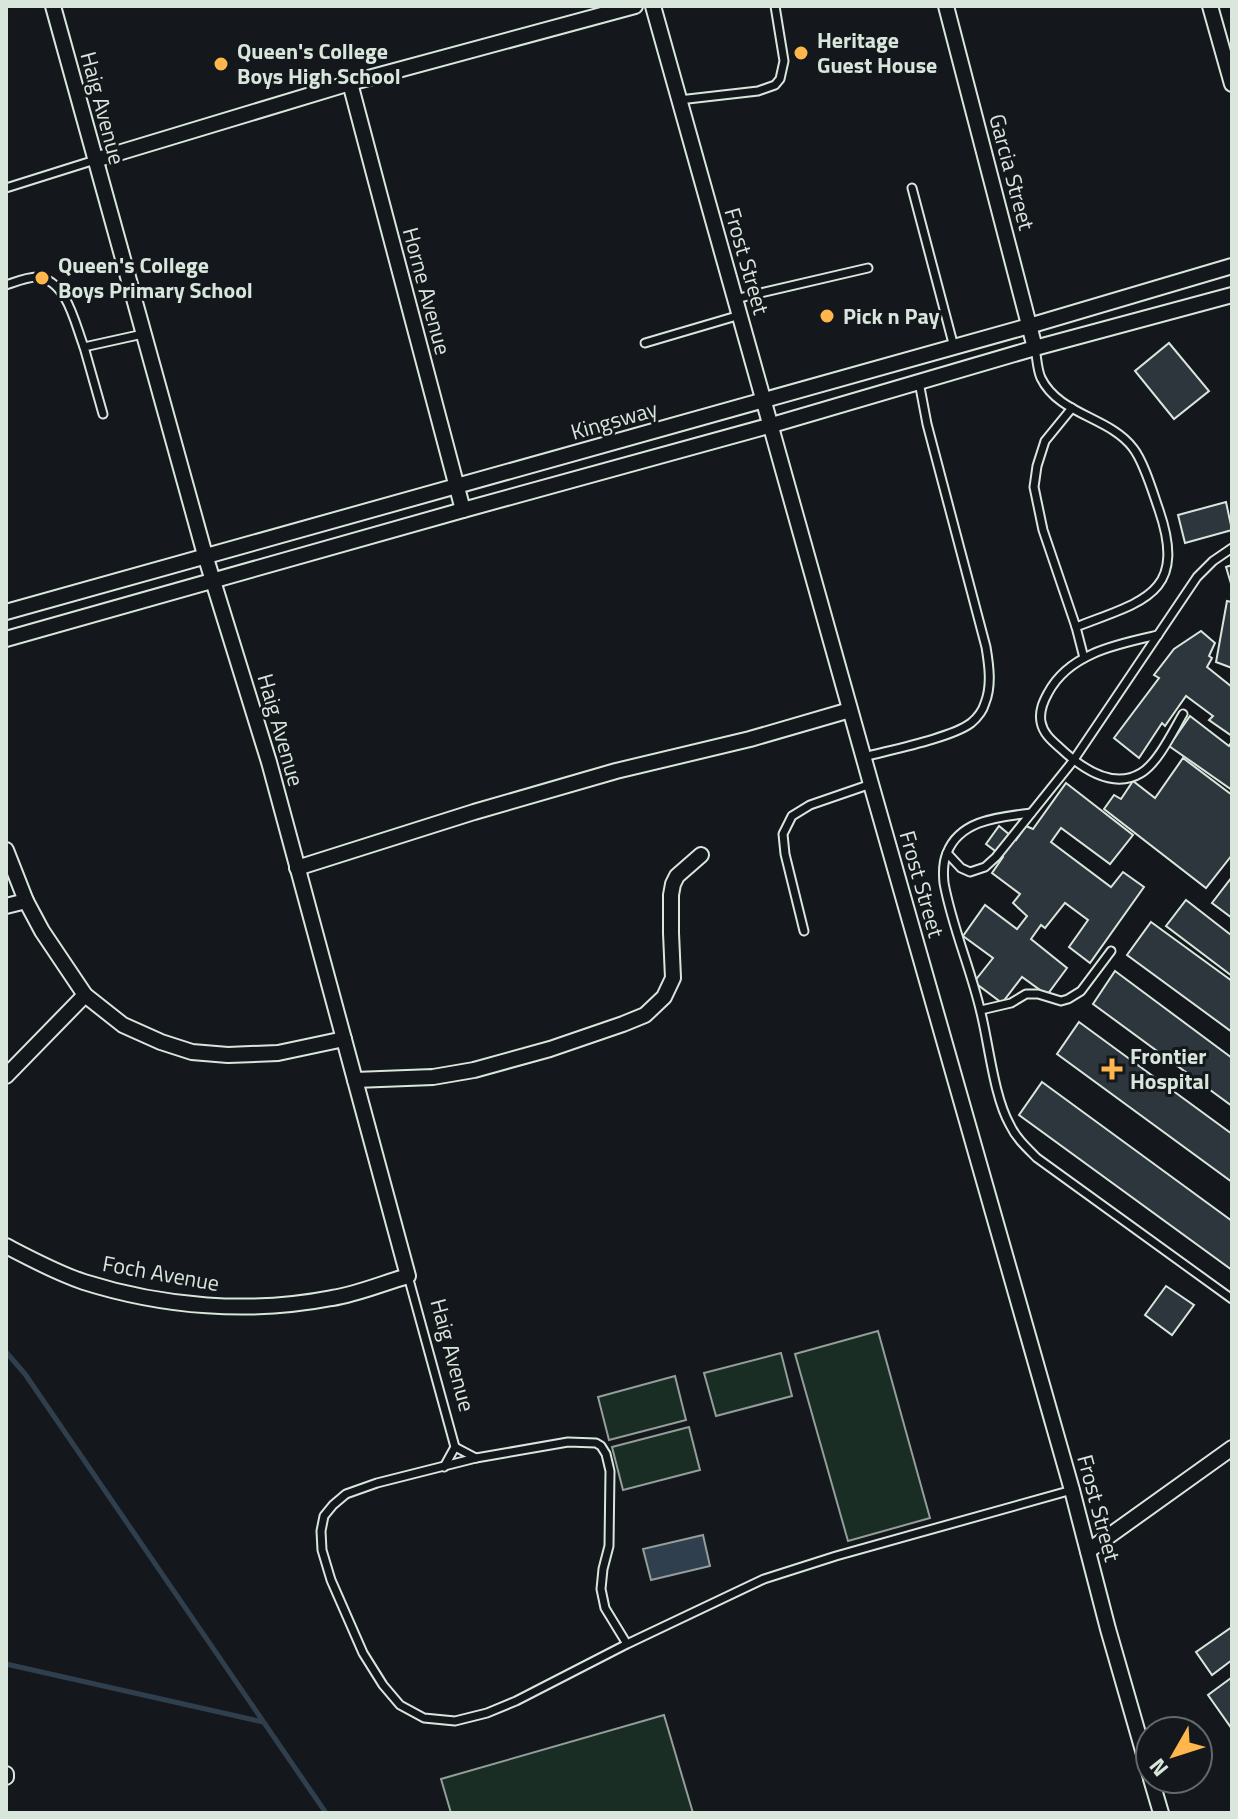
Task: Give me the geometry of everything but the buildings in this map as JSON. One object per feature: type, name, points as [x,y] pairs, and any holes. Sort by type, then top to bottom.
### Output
[{"type":"street","name":"Haig Avenue","points":[[53,6],[205,555],[269,762],[408,1276]]},
{"type":"street","points":[[95,160],[350,83],[635,6]]},
{"type":"street","name":"Frost Street","points":[[653,6],[1134,1716]]},
{"type":"street","name":"Garcia Street","points":[[946,6],[1035,348]]},
{"type":"street","points":[[1210,6],[1229,58],[1232,84]]},
{"type":"street","name":"Horne Avenue","points":[[350,83],[463,510]]},
{"type":"street","name":"Kingsway","points":[[6,612],[1029,326],[1232,266]]},
{"type":"street","points":[[6,639],[1232,295]]},
{"type":"street","points":[[297,868],[587,779],[750,739],[850,710]]},
{"type":"street","points":[[6,850],[26,901],[42,931],[85,995],[123,1025],[192,1052],[228,1055],[278,1053],[344,1039]]},
{"type":"street","points":[[355,1080],[433,1077],[474,1070],[550,1049],[645,1015],[664,997],[673,978],[673,884],[677,876],[701,855]]},
{"type":"street","points":[[6,906],[26,901]]},
{"type":"street","points":[[6,1076],[85,995]]},
{"type":"street","name":"Foch Avenue","points":[[6,1246],[83,1281],[183,1304],[243,1307],[334,1298],[408,1276]]},
{"type":"street","points":[[1088,1551],[1232,1448]]},
{"type":"lane","points":[[679,100],[758,91],[775,85],[780,79],[784,61],[775,6]]},
{"type":"lane","points":[[6,188],[95,160]]},
{"type":"lane","points":[[912,188],[954,347]]},
{"type":"lane","points":[[735,299],[868,268]]},
{"type":"lane","points":[[6,285],[35,277],[60,290],[84,347],[103,414]]},
{"type":"lane","points":[[645,343],[740,315]]},
{"type":"lane","points":[[84,347],[143,334]]},
{"type":"lane","points":[[1035,348],[1038,371],[1053,394],[1072,408],[1113,429],[1134,448],[1149,482],[1168,541],[1169,562],[1163,577],[1147,597],[1076,627]]},
{"type":"lane","points":[[864,757],[961,729],[980,714],[988,694],[986,647],[927,424],[919,382]]},
{"type":"lane","points":[[1072,408],[1045,441],[1034,487],[1043,530],[1084,658]]},
{"type":"lane","points":[[947,853],[961,868],[970,872],[985,867],[996,857],[1073,761],[1197,577],[1232,548]]},
{"type":"lane","points":[[1158,635],[1118,644],[1084,658],[1063,672],[1042,705],[1042,727],[1073,761],[1092,773],[1112,779],[1128,778],[1140,774],[1153,762],[1183,714]]},
{"type":"lane","points":[[804,931],[783,834],[792,816],[810,805],[871,784]]},
{"type":"lane","points":[[1031,813],[980,821],[952,843],[944,867],[944,881],[981,1010],[1002,1107],[1010,1126],[1037,1158],[1232,1299]]},
{"type":"lane","points":[[981,1010],[1011,1003],[1029,993],[1052,999],[1068,999],[1081,991],[1111,951]]},
{"type":"lane","name":"Haig Avenue","points":[[408,1276],[455,1447],[444,1467]]},
{"type":"lane","points":[[627,1644],[605,1608],[601,1589],[609,1546],[610,1471],[608,1459],[596,1443],[568,1442],[476,1458],[377,1483],[346,1494],[324,1516],[322,1550],[331,1580],[363,1653],[383,1685],[400,1705],[424,1718],[455,1721],[516,1701],[764,1579],[1072,1490]]},
{"type":"lane","points":[[455,1447],[476,1458]]},
{"type":"green space","points":[[878,1331],[930,1518],[848,1541],[795,1354]]},
{"type":"green space","points":[[781,1353],[792,1396],[716,1416],[704,1373]]},
{"type":"green space","points":[[675,1376],[686,1420],[609,1440],[598,1397]]},
{"type":"green space","points":[[689,1427],[700,1470],[623,1490],[612,1447]]},
{"type":"green space","points":[[664,1715],[693,1813],[451,1813],[441,1779]]},
{"type":"water","points":[[703,1535],[710,1566],[651,1580],[643,1549]]},
{"type":"waterway","points":[[6,1352],[25,1374],[326,1813]]},
{"type":"waterway","points":[[6,1664],[263,1722]]},
{"type":"place","name":"Heritage Guest House","points":[[801,53]]},
{"type":"place","name":"Queen's College Boys High School","points":[[221,64]]},
{"type":"place","name":"Queen's College Boys Primary School","points":[[42,278]]},
{"type":"place","name":"Pick n Pay","points":[[827,316]]},
{"type":"place","name":"Frontier Hospital","points":[[1112,1069]]}]
